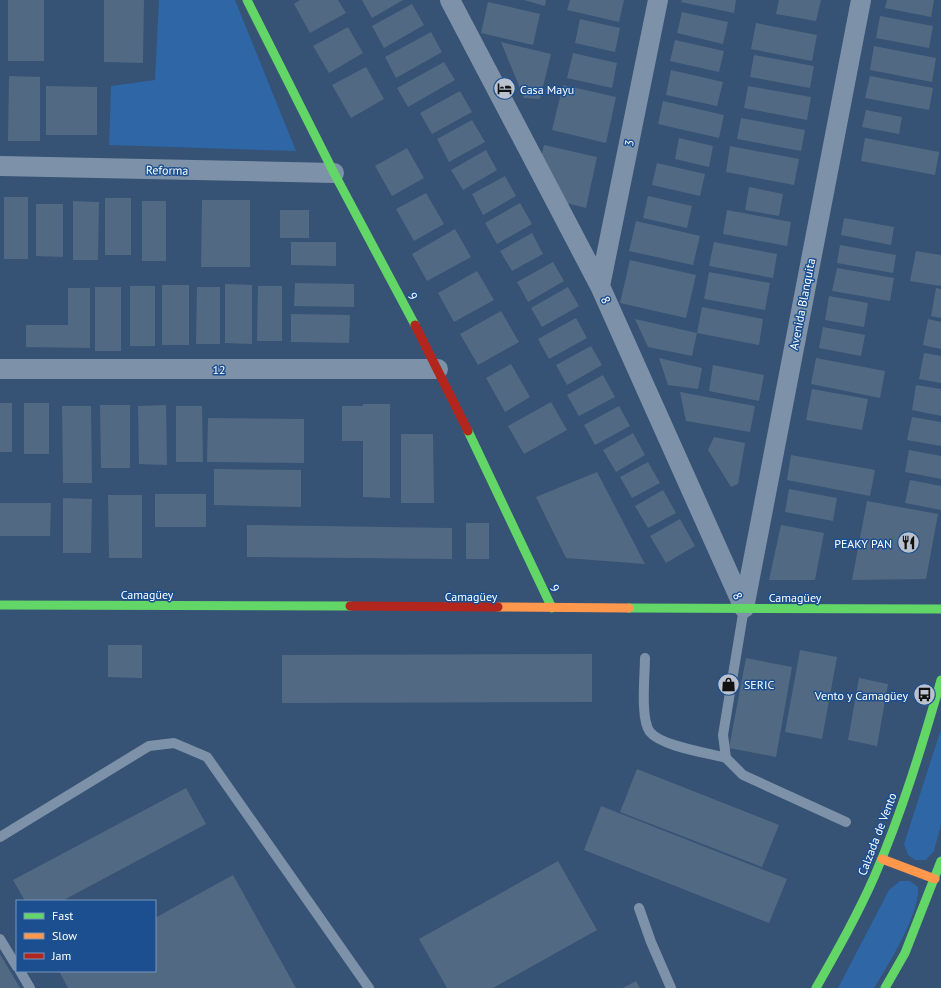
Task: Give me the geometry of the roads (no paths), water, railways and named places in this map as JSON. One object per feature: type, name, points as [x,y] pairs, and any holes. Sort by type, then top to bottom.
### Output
[{"type":"main road","name":"9","points":[[247,0],[334,173],[438,369],[552,608]]},
{"type":"main road","name":"Camagüey","points":[[0,605],[941,609]]},
{"type":"main road","name":"Calzada de Vento","points":[[816,988],[848,931],[882,859],[920,754],[941,680]]},
{"type":"main road","points":[[882,859],[935,879]]},
{"type":"main road","points":[[885,988],[905,953],[941,861]]},
{"type":"street","name":"3","points":[[600,286],[658,0]]},
{"type":"street","name":"Avenida Blanquita","points":[[744,608],[861,0]]},
{"type":"street","name":"8","points":[[456,5],[600,286],[744,608]]},
{"type":"street","name":"Reforma","points":[[0,166],[334,173]]},
{"type":"street","name":"12","points":[[0,369],[438,369]]},
{"type":"lane","points":[[726,758],[723,735],[744,608]]},
{"type":"lane","points":[[645,658],[645,718],[650,732],[663,741],[726,758],[743,775],[846,822]]},
{"type":"lane","points":[[0,837],[150,746],[174,743],[206,757],[369,988]]},
{"type":"lane","points":[[639,908],[670,988]]},
{"type":"lane","points":[[0,939],[16,965]]},
{"type":"lane","points":[[21,972],[30,988]]},
{"type":"place","name":"Casa Mayu","points":[[504,89]]},
{"type":"place","name":"PEAKY PAN","points":[[908,543]]},
{"type":"place","name":"SERIC","points":[[728,684]]},
{"type":"place","name":"Vento y Camagüey","points":[[924,695]]}]
